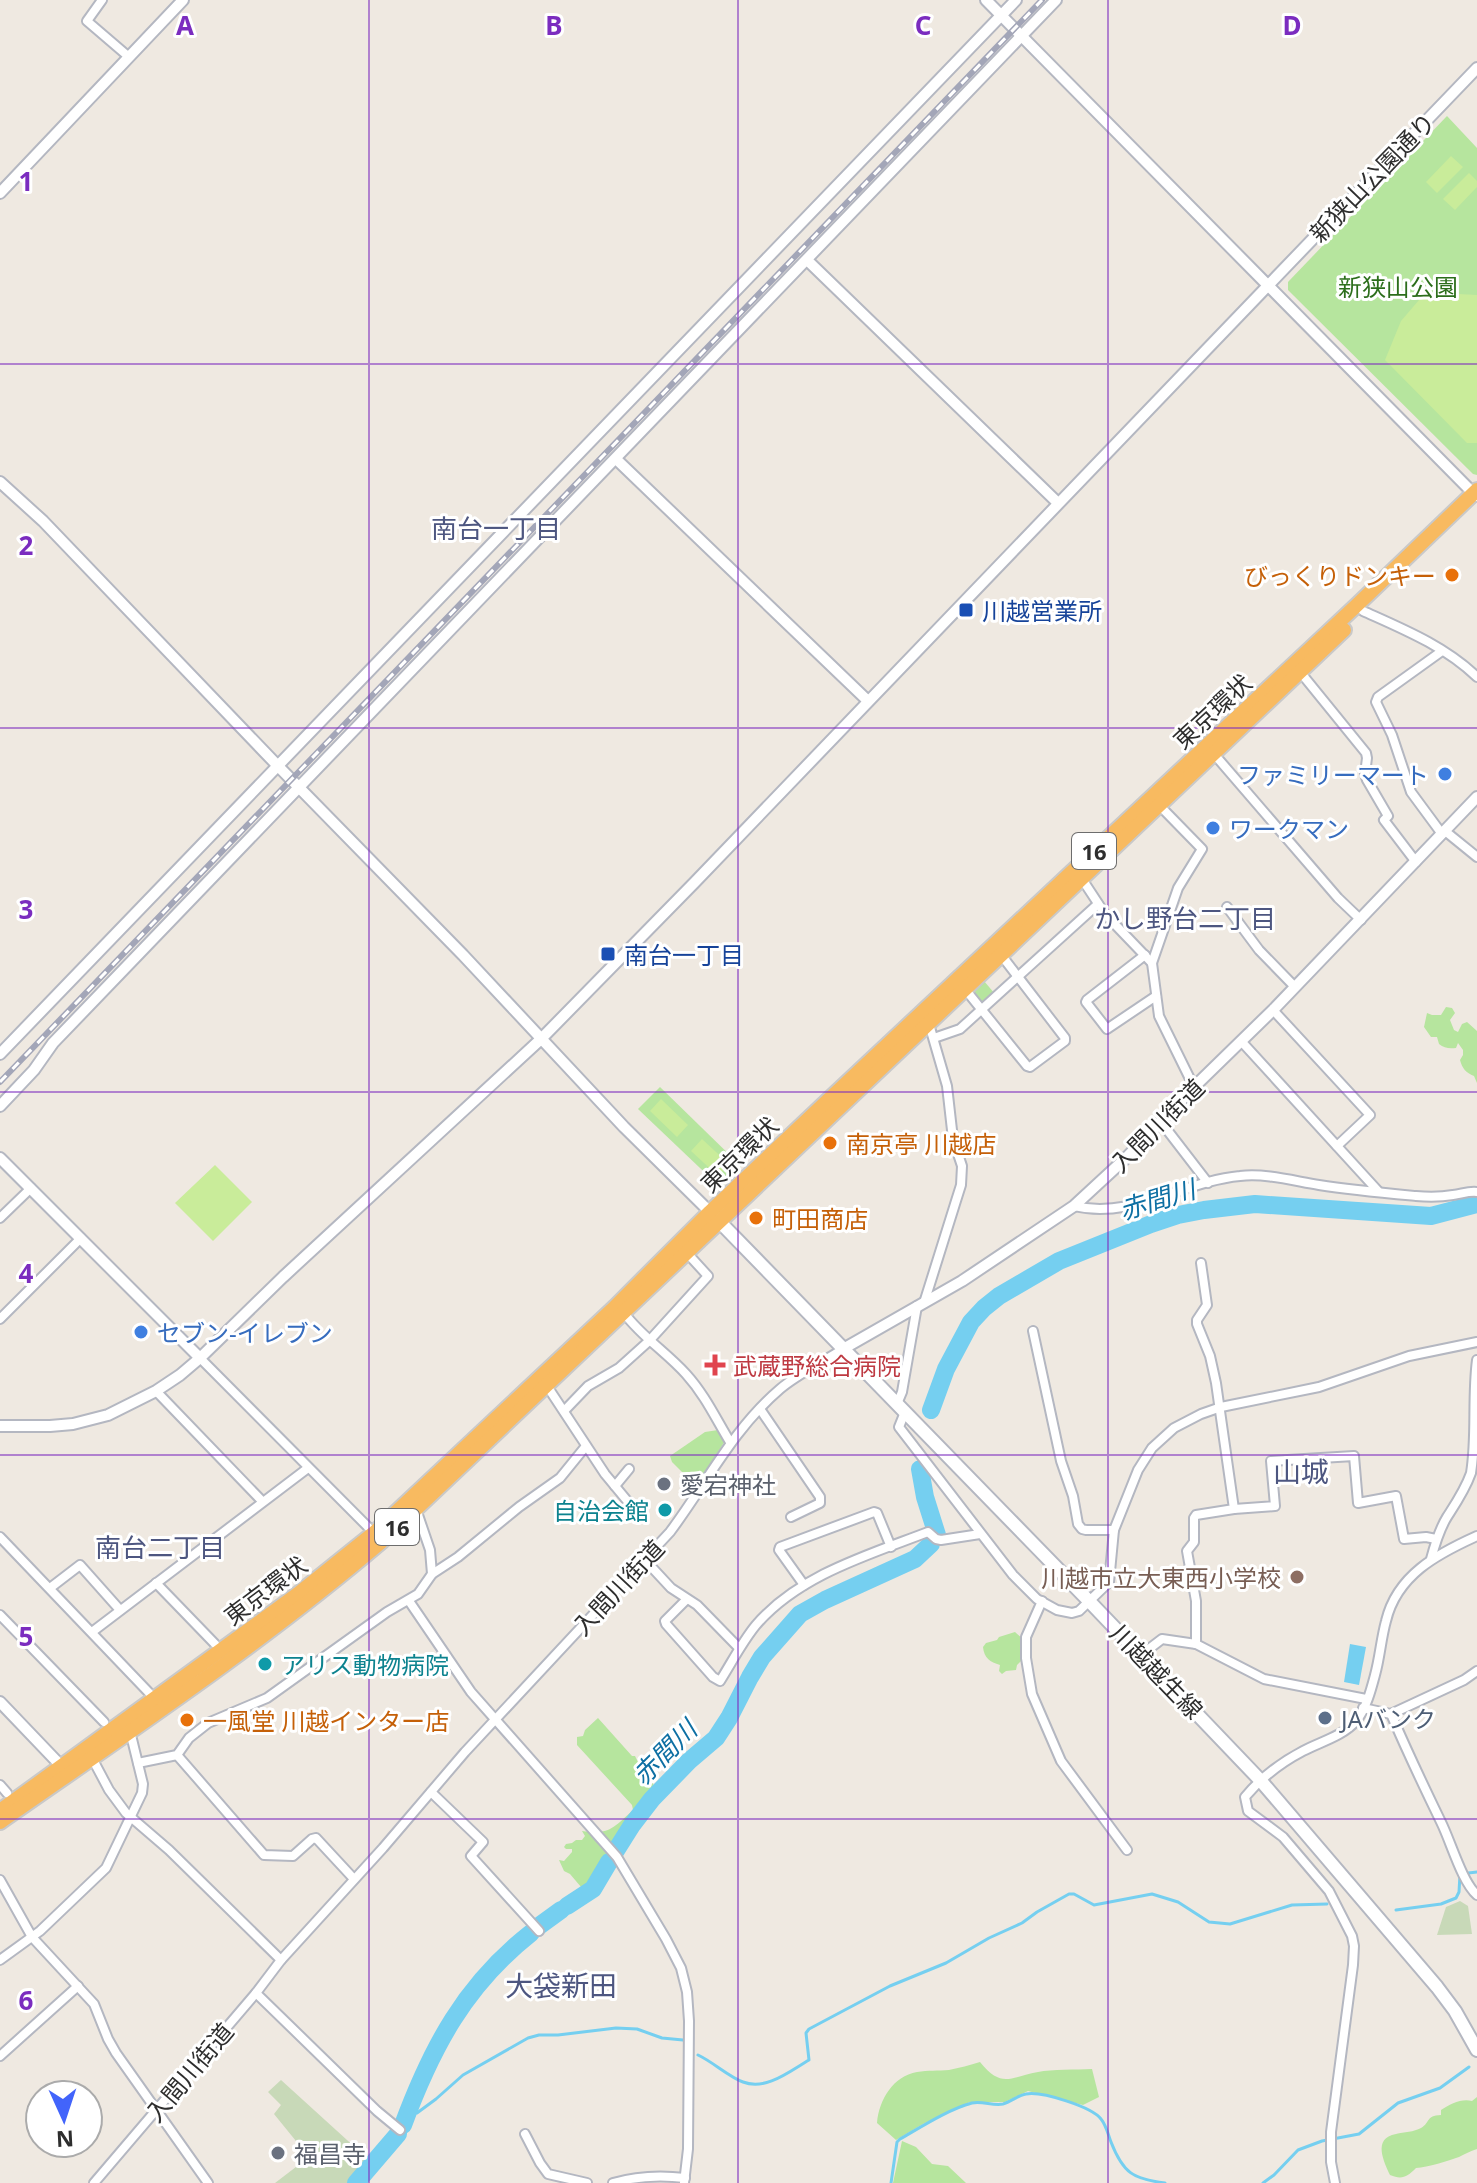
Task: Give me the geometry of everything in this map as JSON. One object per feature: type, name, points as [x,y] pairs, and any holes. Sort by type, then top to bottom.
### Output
[{"type":"highway","name":"東京環状","points":[[0,1822],[155,1699],[298,1594],[374,1533],[715,1216],[860,1086],[931,1031],[965,989],[1301,673],[1476,496]]},
{"type":"highway","name":"東京環状","points":[[0,1811],[65,1770],[92,1758],[345,1573],[624,1313],[687,1253],[715,1216],[1346,615],[1476,496]]},
{"type":"main road","name":"川越越生線","points":[[715,1216],[1261,1781],[1437,1987],[1477,2050]]},
{"type":"street","points":[[102,0],[87,21],[129,57]]},
{"type":"street","points":[[0,193],[183,0]]},
{"type":"street","points":[[986,0],[1476,496]]},
{"type":"street","points":[[0,1054],[1016,0]]},
{"type":"street","points":[[0,1106],[34,1070],[53,1043],[1056,0]]},
{"type":"street","name":"新狭山公園通り","points":[[0,1426],[50,1426],[88,1420],[123,1409],[156,1391],[200,1358],[283,1277],[541,1039],[1477,68]]},
{"type":"street","points":[[807,260],[1058,503]]},
{"type":"street","points":[[616,459],[868,701]]},
{"type":"street","points":[[0,482],[43,521],[463,955],[624,1127],[715,1216]]},
{"type":"street","points":[[1363,611],[1411,632],[1461,663],[1477,677]]},
{"type":"street","points":[[1442,651],[1378,697],[1376,702],[1392,735],[1411,792],[1444,832],[1477,857]]},
{"type":"street","points":[[1301,673],[1366,753],[1365,774],[1388,816],[1384,820],[1416,862]]},
{"type":"street","points":[[1214,754],[1338,898],[1361,920]]},
{"type":"street","name":"入間川街道","points":[[94,2183],[281,1960],[494,1720],[670,1532],[730,1442],[760,1409],[781,1388],[1000,1257],[1074,1206],[1273,1010],[1477,797]]},
{"type":"street","points":[[1160,806],[1202,849],[1178,888],[1152,963],[1159,1016],[1194,1087]]},
{"type":"street","points":[[1082,879],[1098,904],[1152,963]]},
{"type":"street","points":[[1098,904],[960,1029],[931,1031],[947,1086],[953,1139],[962,1166],[961,1185],[920,1304],[902,1392],[899,1427],[1023,1587],[1067,1614],[1079,1611],[1105,1586],[1111,1577],[1114,1530],[1138,1470],[1152,1448],[1174,1428],[1221,1407],[1319,1387],[1409,1356],[1477,1342]]},
{"type":"street","points":[[1227,907],[1259,950],[1295,987]]},
{"type":"street","points":[[1145,955],[1086,1002],[1107,1029],[1156,996]]},
{"type":"street","points":[[965,989],[1030,1067],[1065,1041],[1002,956]]},
{"type":"street","points":[[1273,1010],[1370,1115],[1337,1146]]},
{"type":"street","points":[[1241,1041],[1379,1192]]},
{"type":"street","points":[[1161,1122],[1208,1183]]},
{"type":"street","points":[[0,1158],[374,1533]]},
{"type":"street","points":[[1074,1206],[1091,1210],[1119,1208],[1242,1175],[1379,1192],[1439,1196],[1477,1192]]},
{"type":"street","points":[[0,1218],[31,1188]]},
{"type":"street","points":[[0,1319],[81,1238]]},
{"type":"street","points":[[564,1411],[588,1386],[619,1368],[649,1341],[708,1276],[687,1253]]},
{"type":"street","points":[[1201,1263],[1207,1305],[1197,1324],[1210,1356],[1221,1407],[1234,1509]]},
{"type":"street","points":[[624,1313],[636,1329],[693,1382],[730,1442]]},
{"type":"street","points":[[1033,1331],[1055,1436],[1075,1501],[1078,1524],[1086,1530],[1114,1530]]},
{"type":"street","points":[[1431,1559],[1436,1539],[1463,1493],[1471,1471],[1477,1427],[1477,1360]]},
{"type":"street","points":[[547,1386],[586,1446],[629,1503]]},
{"type":"street","points":[[156,1391],[262,1501]]},
{"type":"street","points":[[760,1409],[820,1497],[820,1503],[791,1517]]},
{"type":"street","points":[[138,1763],[177,1755],[189,1738],[208,1723],[267,1698],[329,1651],[409,1601],[432,1574],[560,1478],[586,1446]]},
{"type":"street","points":[[1196,1644],[1196,1601],[1187,1551],[1194,1542],[1194,1518],[1196,1515],[1234,1509],[1275,1506],[1271,1461],[1354,1456],[1358,1503],[1396,1496],[1404,1539],[1436,1539]]},
{"type":"street","points":[[92,1632],[308,1468]]},
{"type":"street","points":[[615,1486],[629,1469]]},
{"type":"street","points":[[416,1509],[430,1550],[432,1574]]},
{"type":"street","points":[[804,1585],[779,1550],[780,1547],[874,1512],[891,1547]]},
{"type":"street","points":[[686,1600],[665,1621],[666,1624],[720,1681],[739,1648],[762,1619],[804,1585],[823,1574],[928,1532],[941,1540],[980,1534]]},
{"type":"street","points":[[1335,2183],[1330,2146],[1351,1978],[1352,1936],[1329,1891],[1283,1837],[1248,1811],[1245,1797],[1300,1752],[1355,1722],[1365,1704],[1377,1666],[1390,1608],[1411,1575],[1431,1559],[1477,1536]]},
{"type":"street","points":[[0,1537],[155,1699]]},
{"type":"street","points":[[645,1560],[671,1588],[697,1605],[739,1648]]},
{"type":"street","points":[[50,1588],[80,1565],[120,1610]]},
{"type":"street","points":[[156,1583],[215,1644]]},
{"type":"street","points":[[409,1601],[494,1720],[617,1857],[681,1968],[689,2021],[688,2149],[684,2181],[667,2176],[613,2183]]},
{"type":"street","points":[[1042,1601],[1026,1637],[1032,1694],[1061,1761],[1127,1850]]},
{"type":"street","points":[[0,1615],[104,1722]]},
{"type":"street","points":[[1141,1655],[1162,1639],[1196,1644],[1264,1679],[1365,1704],[1391,1714],[1467,1882],[1477,1895]]},
{"type":"street","points":[[1391,1714],[1477,1671]]},
{"type":"street","points":[[0,1702],[65,1770]]},
{"type":"street","points":[[0,1960],[32,1937],[106,1868],[142,1793],[143,1784],[130,1731]]},
{"type":"street","points":[[177,1755],[264,1855],[293,1856],[316,1838],[354,1879]]},
{"type":"street","points":[[92,1758],[109,1790],[130,1816],[160,1841],[281,1960]]},
{"type":"street","points":[[431,1792],[483,1842],[471,1856],[539,1931]]},
{"type":"street","points":[[0,1880],[32,1937],[94,2004],[116,2053],[208,2183]]},
{"type":"street","points":[[0,1904],[11,1900]]},
{"type":"street","points":[[0,2056],[78,1986]]},
{"type":"street","points":[[256,1993],[400,2130]]},
{"type":"street","points":[[525,2134],[543,2169],[553,2176],[587,2183]]},
{"type":"green space","name":"新狭山公園","points":[[1447,116],[1477,148],[1477,475],[1288,290],[1288,282]]},
{"type":"green space","points":[[1451,156],[1463,167],[1437,193],[1426,182]]},
{"type":"green space","points":[[1469,173],[1477,181],[1477,187],[1455,210],[1443,199]]},
{"type":"green space","points":[[1439,293],[1477,295],[1477,443],[1467,443],[1385,360],[1401,321],[1419,300]]},
{"type":"green space","points":[[984,981],[995,994],[983,1005],[971,991]]},
{"type":"green space","points":[[1446,1007],[1452,1008],[1455,1013],[1450,1020],[1454,1030],[1458,1032],[1467,1022],[1477,1031],[1477,1083],[1462,1065],[1463,1050],[1458,1043],[1456,1048],[1443,1046],[1424,1027],[1427,1013],[1441,1015]]},
{"type":"green space","points":[[660,1087],[741,1166],[721,1188],[638,1109]]},
{"type":"green space","points":[[661,1099],[688,1125],[677,1137],[650,1111]]},
{"type":"green space","points":[[702,1139],[729,1164],[718,1176],[691,1151]]},
{"type":"green space","points":[[215,1165],[252,1202],[213,1241],[175,1203]]},
{"type":"green space","points":[[718,1430],[725,1441],[696,1486],[672,1462],[670,1456],[705,1432]]},
{"type":"green space","points":[[1015,1632],[1023,1639],[1023,1659],[1016,1670],[1002,1674],[1000,1665],[988,1659],[983,1647]]},
{"type":"green space","points":[[598,1718],[635,1756],[658,1790],[657,1796],[641,1810],[626,1839],[620,1842],[610,1872],[591,1895],[564,1871],[559,1860],[564,1861],[572,1849],[564,1847],[582,1840],[585,1836],[582,1831],[610,1829],[633,1810],[632,1805],[577,1745],[577,1737],[583,1736]]},
{"type":"green space","points":[[1460,1901],[1468,1906],[1472,1934],[1437,1935],[1446,1907]]},
{"type":"green space","points":[[980,2062],[994,2076],[1007,2079],[1044,2071],[1092,2069],[1099,2097],[1083,2105],[1028,2091],[1005,2102],[970,2102],[896,2140],[877,2123],[884,2098],[901,2078],[917,2072],[949,2070]]},
{"type":"green space","points":[[281,2080],[369,2160],[349,2183],[275,2183],[309,2157],[274,2114],[281,2105],[268,2092]]},
{"type":"green space","points":[[1477,2097],[1477,2149],[1416,2168],[1404,2177],[1390,2175],[1382,2151],[1384,2140],[1418,2129],[1430,2118],[1441,2115],[1441,2110],[1448,2106]]},
{"type":"green space","points":[[902,2141],[916,2147],[932,2164],[948,2166],[966,2183],[893,2183]]},
{"type":"water","points":[[1350,1644],[1366,1647],[1359,1685],[1344,1682]]},
{"type":"waterway","name":"赤間川","points":[[931,1410],[946,1369],[971,1322],[984,1308],[1059,1261],[1151,1224],[1178,1215],[1255,1204],[1431,1216],[1477,1204]]},
{"type":"waterway","name":"赤間川","points":[[920,1469],[937,1535]]},
{"type":"waterway","name":"赤間川","points":[[615,1852],[652,1799],[716,1738],[762,1657],[800,1614],[915,1559],[931,1544]]},
{"type":"waterway","name":"赤間川","points":[[567,1906],[593,1889],[609,1862]]},
{"type":"waterway","points":[[1396,1910],[1441,1904],[1456,1898],[1460,1874],[1477,1872]]},
{"type":"waterway","points":[[698,2055],[743,2082],[769,2082],[809,2060],[806,2033],[809,2029],[890,1986],[946,1963],[1069,1894],[1094,1905],[1152,1894],[1178,1902],[1209,1922],[1230,1924],[1292,1905],[1327,1904]]},
{"type":"waterway","name":"赤間川","points":[[539,1926],[561,1910]]},
{"type":"waterway","name":"赤間川","points":[[403,2125],[426,2069],[453,2019],[487,1974],[531,1933]]},
{"type":"waterway","points":[[417,2113],[463,2075],[528,2038],[616,2028],[637,2029],[662,2038],[683,2040]]},
{"type":"waterway","points":[[1263,2183],[1298,2150],[1322,2141],[1359,2134],[1398,2103],[1440,2088],[1469,2067]]},
{"type":"waterway","points":[[891,2183],[900,2139],[963,2106],[1003,2104],[1033,2094],[1066,2101],[1096,2114],[1125,2168],[1137,2176],[1165,2183]]},
{"type":"waterway","name":"赤間川","points":[[356,2183],[398,2134]]},
{"type":"railway","points":[[0,1082],[1042,0]]},
{"type":"place","name":"びっくりドンキー","points":[[1452,575]]},
{"type":"place","name":"川越営業所","points":[[966,610]]},
{"type":"place","name":"ファミリーマート","points":[[1445,774]]},
{"type":"place","name":"ワークマン","points":[[1213,828]]},
{"type":"place","name":"南台一丁目","points":[[608,954]]},
{"type":"place","name":"南京亭 川越店","points":[[830,1143]]},
{"type":"place","name":"町田商店","points":[[756,1218]]},
{"type":"place","name":"セブン-イレブン","points":[[141,1332]]},
{"type":"place","name":"武蔵野総合病院","points":[[715,1365]]},
{"type":"place","name":"愛宕神社","points":[[664,1484]]},
{"type":"place","name":"自治会館","points":[[665,1510]]},
{"type":"place","name":"川越市立大東西小学校","points":[[1297,1577]]},
{"type":"place","name":"アリス動物病院","points":[[265,1664]]},
{"type":"place","name":"JAバンク","points":[[1325,1718]]},
{"type":"place","name":"一風堂 川越インター店","points":[[187,1720]]},
{"type":"place","name":"福昌寺","points":[[278,2153]]},
{"type":"district","name":"南台一丁目","points":[[496,528]]},
{"type":"district","name":"かし野台二丁目","points":[[1185,918]]},
{"type":"district","name":"山城","points":[[1301,1471]]},
{"type":"district","name":"南台二丁目","points":[[160,1547]]},
{"type":"district","name":"大袋新田","points":[[561,1985]]}]
